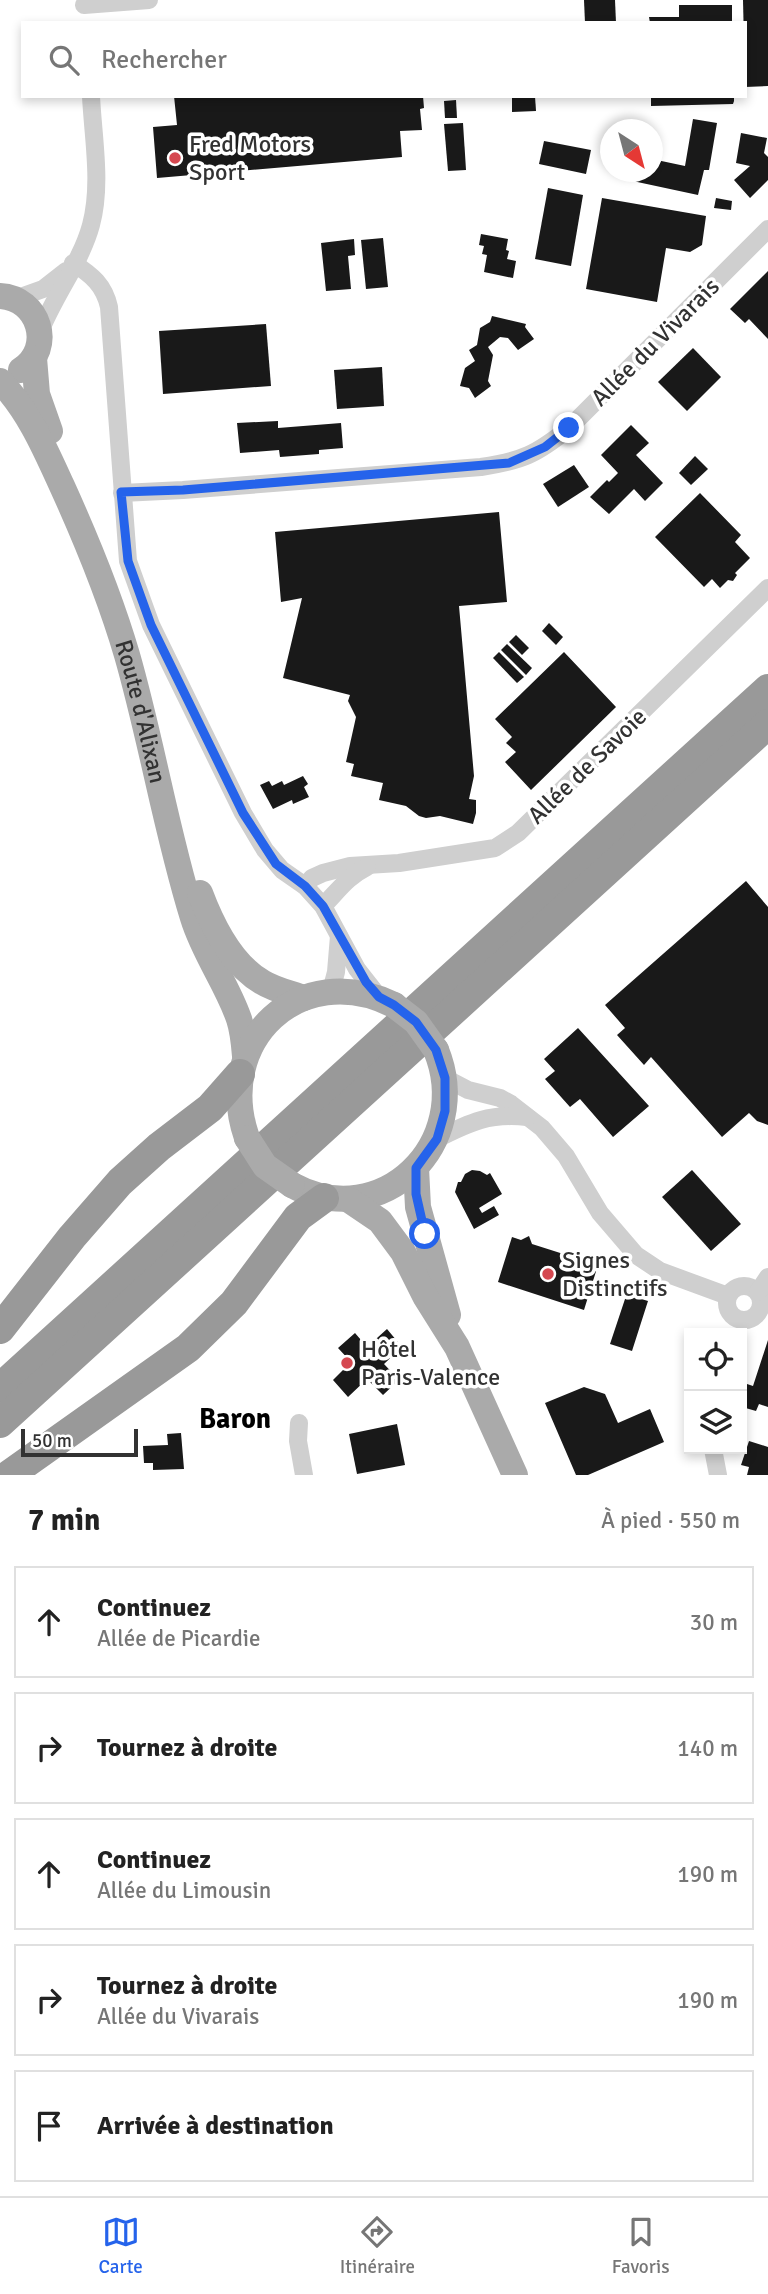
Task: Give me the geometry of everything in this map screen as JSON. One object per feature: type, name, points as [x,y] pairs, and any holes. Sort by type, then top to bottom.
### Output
[{"type":"highway","points":[[0,1388],[768,689]]},
{"type":"highway","points":[[0,1423],[768,724]]},
{"type":"highway","points":[[0,1329],[72,1237],[120,1182],[159,1147],[210,1108],[243,1065]]},
{"type":"highway","points":[[9,1475],[188,1349],[234,1303],[298,1217],[337,1199]]},
{"type":"main road","points":[[5,296],[32,312],[40,332]]},
{"type":"main road","name":"Route d'Alixan","points":[[40,332],[34,358],[17,373],[0,379],[18,401],[33,427],[79,522],[107,593],[127,655],[180,876],[202,944],[236,1011],[242,1029],[243,1065]]},
{"type":"main road","name":"Route d'Alixan","points":[[34,358],[37,394],[43,414],[99,539],[130,622],[153,704],[185,840],[203,900],[220,935],[246,971],[266,985],[304,998]]},
{"type":"main road","points":[[337,1199],[384,1190],[406,1177],[437,1139],[445,1111],[445,1078],[436,1050],[416,1022],[386,1001],[363,992],[331,991],[304,998],[267,1023],[253,1041],[243,1065],[238,1099],[247,1138],[265,1166],[292,1185],[337,1199],[372,1214],[391,1233],[457,1348],[515,1475]]},
{"type":"main road","points":[[416,1168],[416,1194],[425,1234],[457,1348]]},
{"type":"street","points":[[85,9],[149,0]]},
{"type":"street","points":[[40,332],[47,312],[91,227],[97,187],[91,98]]},
{"type":"street","name":"Allée du Vivarais","points":[[121,492],[183,490],[481,467],[525,458],[545,447],[569,428],[768,229]]},
{"type":"street","points":[[5,296],[43,289],[73,263]]},
{"type":"street","points":[[73,263],[104,289],[109,307],[128,561],[151,625],[243,813],[265,850],[282,870],[305,886],[323,906],[357,969],[386,1001]]},
{"type":"street","name":"Allée de Savoie","points":[[305,886],[323,873],[350,866],[367,867],[495,848],[518,833],[768,588]]},
{"type":"street","name":"Allée de Savoie","points":[[323,906],[339,886],[367,867]]},
{"type":"street","points":[[331,991],[337,972],[339,936]]},
{"type":"street","points":[[445,1078],[468,1090],[500,1098],[511,1104],[556,1141],[600,1213],[636,1255],[660,1271],[728,1296]]},
{"type":"street","points":[[437,1139],[484,1118],[506,1115],[527,1117]]},
{"type":"street","points":[[763,1301],[750,1286],[734,1289],[728,1296],[729,1311],[735,1326],[755,1316],[763,1301],[768,1277]]},
{"type":"street","points":[[299,1423],[298,1441],[304,1475]]},
{"type":"street","points":[[714,1454],[718,1475]]},
{"type":"building","points":[[584,0],[615,0],[616,21],[585,21]]},
{"type":"building","points":[[743,0],[768,0],[768,86],[747,87],[747,21],[743,21]]},
{"type":"building","points":[[679,5],[732,5],[732,21],[650,21],[649,17],[679,17]]},
{"type":"building","points":[[174,98],[423,98],[424,108],[420,109],[422,130],[400,131],[402,157],[157,178],[153,127],[177,125]]},
{"type":"building","points":[[512,98],[535,98],[536,111],[512,112]]},
{"type":"building","points":[[651,98],[734,98],[733,104],[651,106]]},
{"type":"building","points":[[456,100],[457,118],[445,118],[444,101]]},
{"type":"building","points":[[693,119],[717,123],[709,170],[704,170],[698,195],[637,182],[663,182],[663,161],[685,166]]},
{"type":"building","points":[[463,123],[466,170],[448,171],[444,124]]},
{"type":"building","points":[[741,133],[767,138],[764,153],[768,157],[768,180],[750,198],[734,180],[750,166],[736,163]]},
{"type":"building","points":[[544,141],[591,150],[586,174],[539,164]]},
{"type":"building","points":[[548,188],[583,195],[571,266],[535,259]]},
{"type":"building","points":[[602,198],[706,216],[702,245],[690,252],[666,248],[657,302],[586,289]]},
{"type":"building","points":[[716,198],[732,201],[731,210],[714,208]]},
{"type":"building","points":[[481,234],[508,239],[507,259],[516,261],[513,278],[484,272],[487,255],[482,254],[484,246],[479,245]]},
{"type":"building","points":[[383,238],[388,287],[366,289],[361,240]]},
{"type":"building","points":[[354,239],[355,255],[348,256],[351,289],[326,291],[321,243]]},
{"type":"building","points":[[768,271],[768,339],[749,319],[745,323],[730,309]]},
{"type":"building","points":[[492,316],[526,324],[525,327],[534,339],[518,350],[508,338],[500,337],[488,347],[493,355],[488,381],[491,386],[475,398],[469,388],[460,386],[465,368],[475,361],[469,350],[477,345],[480,328],[490,322]]},
{"type":"building","points":[[266,324],[271,386],[163,394],[159,331]]},
{"type":"building","points":[[693,348],[721,377],[687,411],[658,382]]},
{"type":"building","points":[[382,367],[384,406],[337,409],[334,370]]},
{"type":"building","points":[[278,421],[278,428],[341,423],[343,448],[319,450],[319,454],[280,457],[279,450],[240,453],[237,423]]},
{"type":"building","points":[[631,425],[649,443],[636,455],[663,483],[645,501],[634,489],[609,514],[590,497],[618,473],[601,455]]},
{"type":"building","points":[[695,456],[708,469],[691,485],[679,473]]},
{"type":"building","points":[[574,465],[589,487],[558,507],[543,484]]},
{"type":"building","points":[[700,493],[741,535],[735,542],[750,558],[735,573],[737,575],[733,581],[728,580],[720,588],[712,579],[704,587],[655,537]]},
{"type":"building","points":[[499,512],[507,602],[459,606],[474,776],[469,799],[476,800],[476,813],[473,824],[440,816],[426,818],[406,806],[379,800],[383,783],[351,776],[354,764],[346,762],[356,717],[348,701],[350,695],[283,678],[302,598],[281,602],[275,532]]},
{"type":"building","points":[[549,623],[563,637],[556,645],[542,631]]},
{"type":"building","points":[[516,635],[529,648],[522,655],[509,642]]},
{"type":"building","points":[[507,644],[532,668],[526,675],[501,650]]},
{"type":"building","points":[[499,652],[524,677],[517,683],[493,658]]},
{"type":"building","points":[[564,652],[616,707],[531,790],[505,762],[516,752],[506,743],[512,737],[495,719]]},
{"type":"building","points":[[303,776],[308,784],[304,787],[309,797],[293,804],[292,800],[273,809],[260,785],[269,781],[272,786],[282,781],[284,785]]},
{"type":"building","points":[[746,881],[768,907],[768,1125],[757,1121],[749,1113],[722,1137],[651,1057],[644,1065],[617,1035],[625,1028],[605,1005]]},
{"type":"building","points":[[578,1028],[649,1106],[613,1137],[580,1099],[570,1107],[545,1079],[555,1071],[544,1059]]},
{"type":"building","points":[[472,1170],[487,1175],[490,1173],[502,1194],[479,1208],[482,1213],[494,1206],[499,1215],[474,1229],[455,1192],[458,1182]]},
{"type":"building","points":[[692,1170],[741,1224],[711,1251],[662,1197]]},
{"type":"building","name":"Signes Distinctifs","points":[[529,1236],[532,1244],[598,1265],[584,1310],[498,1282],[512,1237],[521,1240]]},
{"type":"building","points":[[628,1290],[632,1291],[635,1297],[648,1301],[632,1351],[610,1344]]},
{"type":"building","points":[[387,1329],[402,1347],[384,1364],[399,1380],[383,1395],[367,1379],[348,1397],[333,1380],[351,1362],[338,1348],[355,1333],[367,1347]]},
{"type":"building","points":[[768,1340],[768,1407],[759,1404],[756,1411],[747,1408],[747,1384],[753,1386]]},
{"type":"building","points":[[584,1387],[605,1394],[618,1423],[650,1409],[664,1442],[588,1475],[576,1475],[545,1403]]},
{"type":"building","points":[[397,1424],[405,1465],[357,1474],[349,1434]]},
{"type":"building","points":[[181,1433],[184,1469],[153,1470],[153,1463],[144,1463],[143,1446],[168,1445],[167,1434]]},
{"type":"building","points":[[749,1441],[768,1447],[768,1475],[747,1475],[749,1467],[741,1465],[747,1454]]},
{"type":"place","name":"Fred Motors Sport","points":[[175,158]]},
{"type":"place","name":"Signes Distinctifs","points":[[548,1274]]},
{"type":"place","name":"Hôtel Paris-Valence","points":[[347,1363]]},
{"type":"district","name":"Baron","points":[[235,1419]]},
{"type":"route","points":[[425,1234],[416,1194],[416,1168],[437,1139],[445,1111],[445,1078],[436,1050],[416,1022],[379,997],[366,982],[323,906],[305,886],[276,864],[243,813],[151,625],[128,561],[121,492],[183,490],[481,467],[525,458],[545,447],[569,428]]}]
